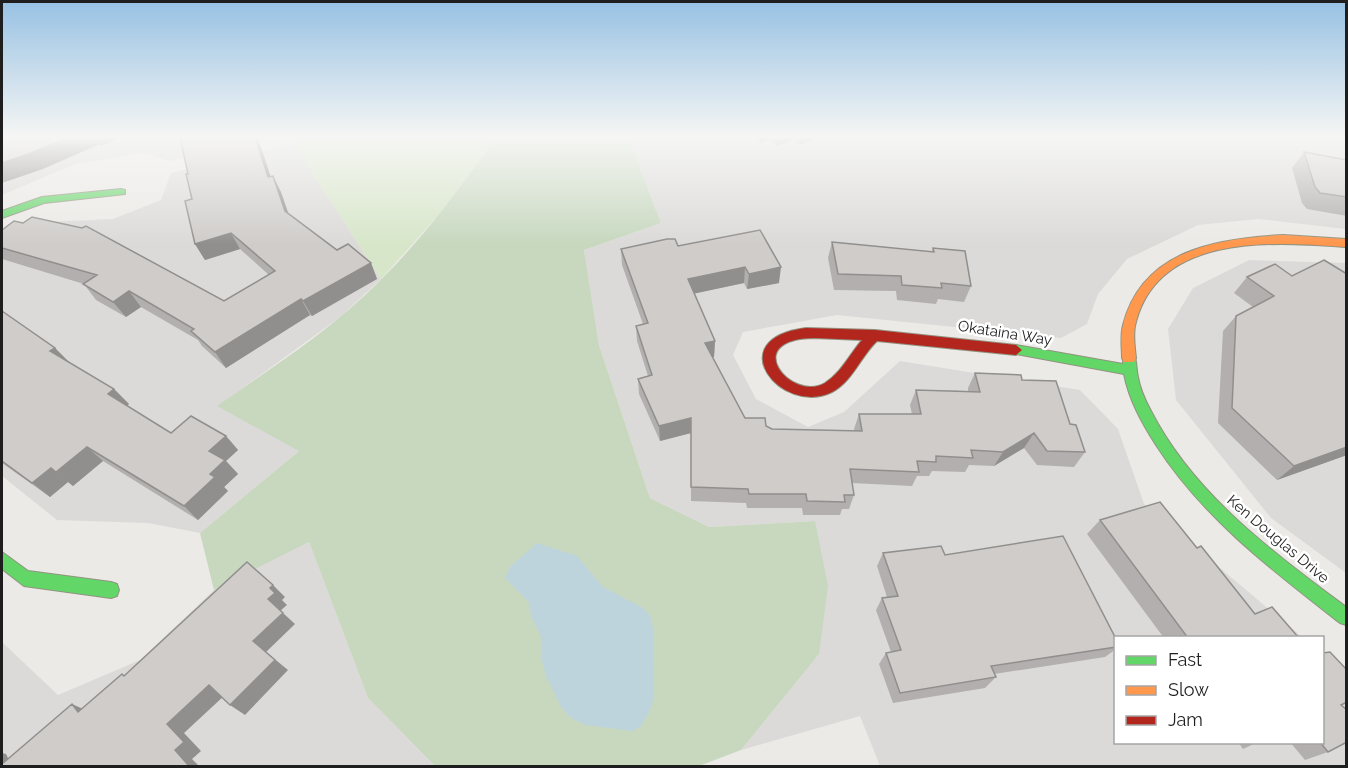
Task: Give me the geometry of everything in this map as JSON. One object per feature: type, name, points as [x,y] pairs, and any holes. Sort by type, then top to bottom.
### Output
[{"type":"street","points":[[2,216],[42,200],[121,192]]},
{"type":"street","name":"Ken Douglas Drive","points":[[1347,243],[1290,238],[1253,239],[1206,248],[1183,257],[1152,280],[1138,299],[1129,328],[1129,370],[1140,402],[1173,460],[1205,499],[1258,548],[1347,617]]},
{"type":"street","name":"Okataina Way","points":[[875,335],[865,341],[838,381],[824,392],[812,393],[792,388],[781,381],[768,364],[768,355],[776,342],[792,336],[875,335],[973,344],[1129,370]]},
{"type":"street","points":[[2,559],[24,578],[111,590]]},
{"type":"shaded area","points":[[2,173],[54,173],[2,195]]},
{"type":"shaded area","points":[[171,173],[312,173],[381,279],[340,317],[218,406],[300,450],[200,533],[148,523],[57,520],[2,476],[2,234],[45,222],[113,219],[161,200]]},
{"type":"shaded area","points":[[642,173],[1346,173],[1346,229],[1258,219],[1198,225],[1127,259],[1098,294],[1087,324],[1061,338],[837,315],[743,332],[733,355],[756,399],[808,427],[844,412],[900,361],[1080,390],[1118,429],[1144,504],[1301,636],[1114,636],[1114,744],[1324,744],[1324,737],[1346,677],[1346,766],[880,766],[860,716],[741,750],[819,654],[815,521],[709,527],[650,498],[599,345],[584,250],[661,223]]},
{"type":"shaded area","points":[[1249,260],[1346,263],[1346,573],[1271,518],[1176,400],[1168,329],[1193,288]]},
{"type":"shaded area","points":[[309,542],[368,698],[435,766],[2,766],[2,642],[58,695],[140,660],[214,590]]},
{"type":"green space","points":[[312,173],[472,173],[459,192],[381,279]]},
{"type":"green space","points":[[471,173],[642,173],[661,223],[584,250],[599,345],[650,498],[709,527],[815,521],[828,586],[819,654],[741,750],[699,766],[435,766],[368,698],[309,542],[214,590],[200,533],[299,451],[217,406],[311,340],[362,298],[405,255]]},
{"type":"water","points":[[537,543],[577,556],[603,587],[643,608],[650,615],[653,629],[652,706],[641,726],[633,731],[585,725],[571,718],[561,707],[546,676],[542,661],[541,637],[531,616],[529,602],[505,578],[510,567]]},
{"type":"building","points":[[267,173],[268,177],[273,176],[285,211],[337,250],[348,244],[371,263],[303,301],[301,299],[215,352],[191,331],[194,329],[129,291],[113,302],[83,284],[97,275],[2,248],[2,230],[14,221],[23,223],[32,217],[82,228],[86,226],[224,301],[275,271],[231,233],[195,244],[185,201],[192,199],[186,174]]},
{"type":"building","points":[[1311,173],[1347,173],[1347,197],[1320,193],[1315,187]]},
{"type":"building","points":[[760,230],[781,267],[749,274],[745,267],[688,279],[715,341],[705,343],[745,418],[765,418],[766,426],[772,429],[862,431],[859,414],[921,414],[916,390],[980,392],[975,373],[1021,375],[1022,380],[1056,381],[1070,424],[1076,425],[1085,452],[1047,451],[1034,433],[1003,452],[971,450],[973,458],[936,456],[936,462],[917,461],[919,472],[850,469],[854,495],[844,495],[845,502],[807,501],[806,494],[749,494],[748,489],[691,487],[691,418],[659,426],[638,379],[652,375],[636,326],[648,323],[621,249],[667,239],[675,239],[678,246]]},
{"type":"building","points":[[832,242],[934,252],[933,248],[965,251],[971,286],[941,283],[942,288],[902,285],[901,276],[838,274]]},
{"type":"building","points":[[1324,260],[1347,274],[1347,447],[1294,466],[1232,408],[1236,316],[1274,296],[1247,277],[1275,264],[1292,276]]},
{"type":"building","points":[[2,311],[55,348],[50,351],[114,389],[108,394],[171,433],[191,416],[226,436],[209,451],[225,460],[210,474],[215,477],[184,506],[87,447],[56,472],[51,468],[32,483],[2,461]]},
{"type":"building","points":[[1160,502],[1197,548],[1201,546],[1255,614],[1272,607],[1297,636],[1187,636],[1100,520]]},
{"type":"building","points":[[1063,536],[1114,636],[1114,647],[991,666],[996,677],[900,693],[886,653],[901,650],[882,598],[898,596],[883,553],[941,546],[945,555]]},
{"type":"building","points":[[247,562],[273,585],[270,588],[275,593],[268,599],[283,613],[253,641],[275,660],[230,705],[209,685],[167,724],[184,742],[175,750],[189,766],[2,766],[72,704],[78,712],[122,674],[124,676]]},
{"type":"building","points":[[1330,652],[1347,670],[1347,702],[1341,705],[1347,710],[1347,742],[1328,752],[1322,744],[1324,744],[1324,653]]},
{"type":"traffic: fast","points":[[2,215],[42,200],[121,192]]},
{"type":"traffic: fast","points":[[1016,350],[1129,370]]},
{"type":"traffic: fast","points":[[1129,358],[1133,386],[1145,413],[1173,459],[1194,485],[1216,510],[1266,555],[1346,617]]},
{"type":"traffic: fast","points":[[2,559],[24,578],[111,590]]},
{"type":"traffic: slow","points":[[1129,358],[1129,325],[1141,294],[1161,272],[1187,256],[1218,246],[1250,240],[1284,239],[1346,243]]},
{"type":"traffic: jam","points":[[875,335],[869,341],[863,348],[833,385],[814,392],[801,391],[778,378],[768,358],[772,348],[783,339],[806,333],[822,333],[846,335],[867,336],[889,337],[910,338],[1016,350]]}]
